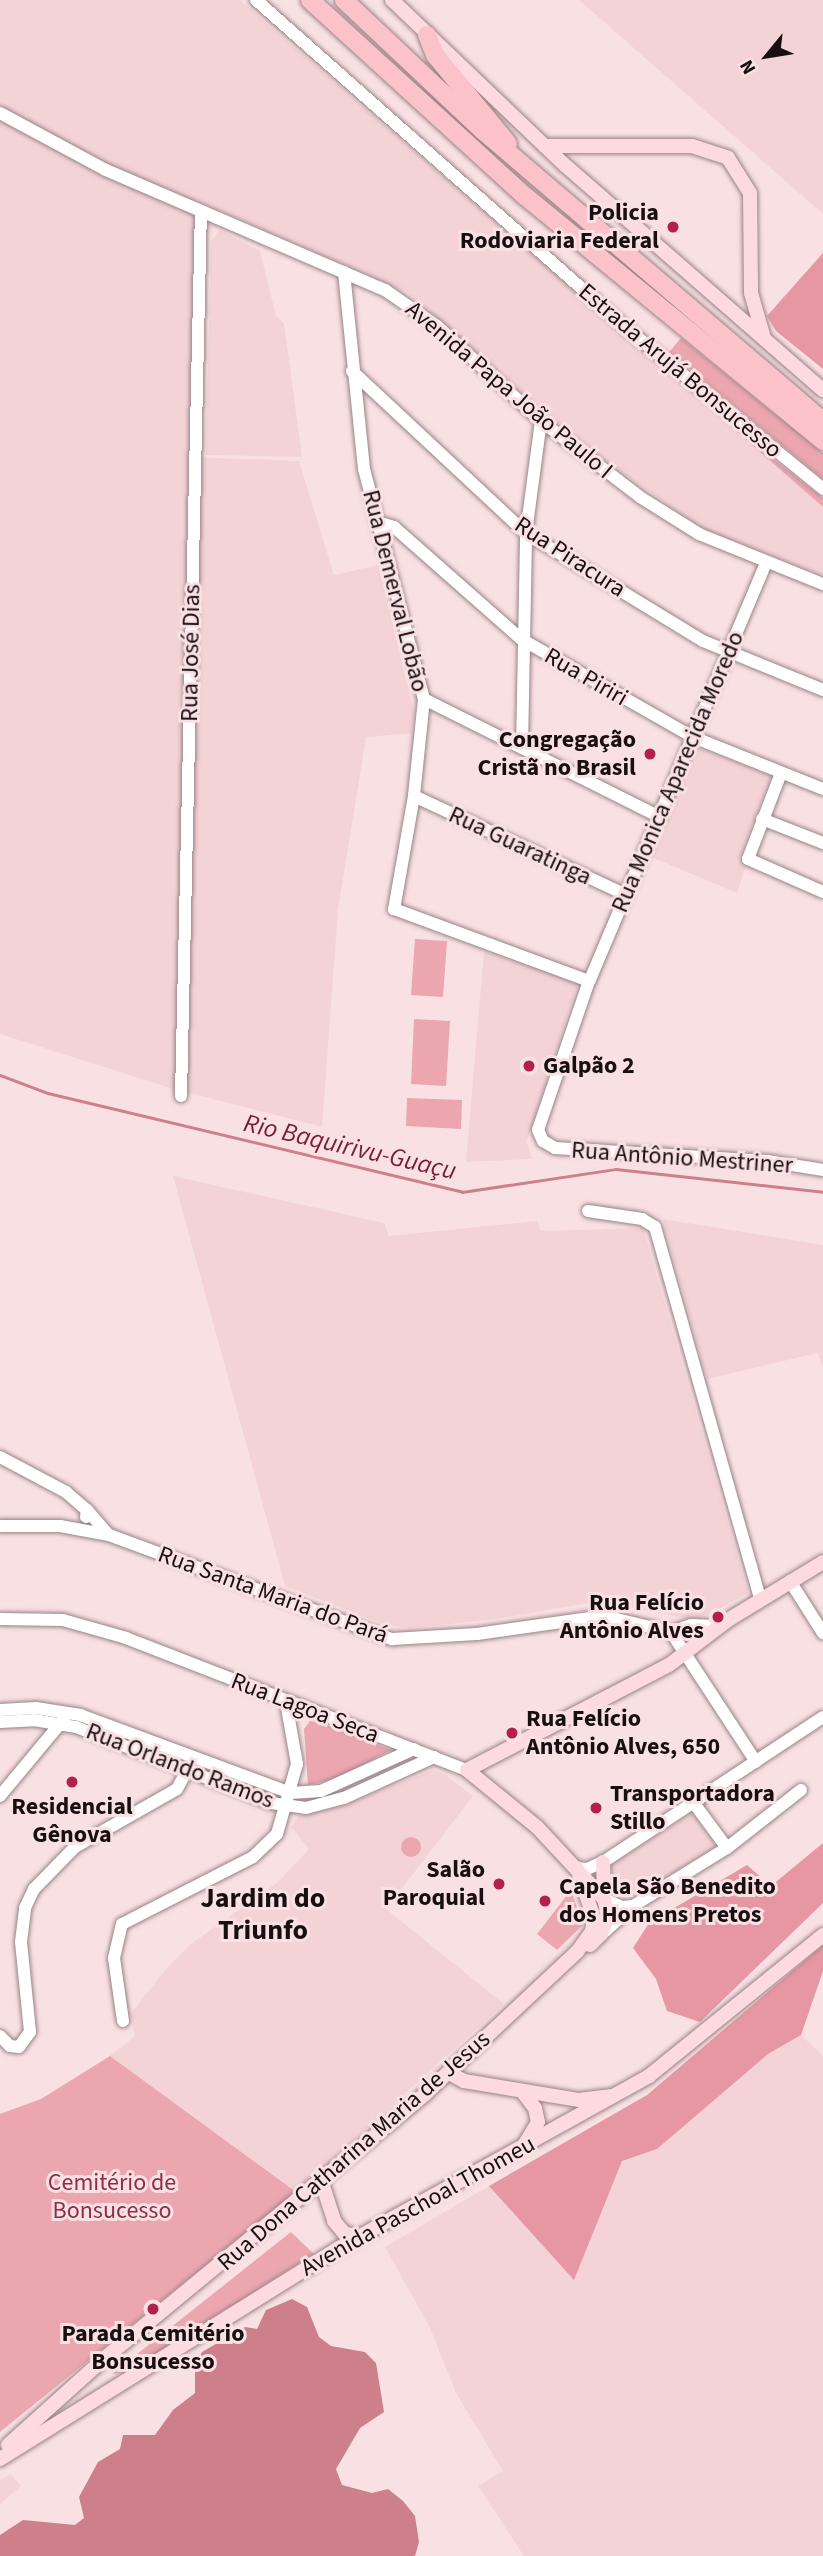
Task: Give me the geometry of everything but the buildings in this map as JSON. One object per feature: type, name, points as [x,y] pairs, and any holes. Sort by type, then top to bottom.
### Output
[{"type":"highway","points":[[310,0],[525,196],[823,441]]},
{"type":"highway","points":[[344,0],[510,154],[823,421]]},
{"type":"highway","points":[[427,35],[435,55],[506,137],[510,154]]},
{"type":"main road","points":[[394,1],[543,145],[768,345],[823,390]]},
{"type":"main road","points":[[543,145],[692,146],[728,158],[750,193],[751,293],[768,345]]},
{"type":"main road","points":[[467,1770],[684,1656],[720,1626],[761,1598],[823,1562]]},
{"type":"main road","name":"Rua Lagoa Seca","points":[[467,1770],[537,1827],[577,1868]]},
{"type":"main road","points":[[601,1934],[608,1916],[600,1874],[603,1861]]},
{"type":"main road","points":[[577,1868],[604,1899]]},
{"type":"main road","name":"Rua Dona Catharina Maria de Jesus","points":[[577,1868],[594,1918],[592,1931],[577,1952]]},
{"type":"main road","name":"Rua Dona Catharina Maria de Jesus","points":[[125,2344],[322,2183],[449,2073],[577,1952],[601,1934]]},
{"type":"main road","name":"Avenida Paschoal Thomeu","points":[[0,2459],[358,2237],[617,2096],[706,2032],[823,1935]]},
{"type":"main road","points":[[449,2073],[464,2081],[579,2099],[617,2096]]},
{"type":"main road","points":[[522,2091],[535,2108],[538,2122],[522,2148]]},
{"type":"main road","points":[[322,2183],[334,2221],[344,2233],[358,2237]]},
{"type":"main road","points":[[42,2431],[125,2344]]},
{"type":"main road","points":[[0,2452],[125,2344]]},
{"type":"street","name":"Estrada Arujá Bonsucesso","points":[[256,0],[632,333],[823,489]]},
{"type":"street","name":"Avenida Papa João Paulo I","points":[[0,113],[106,170],[344,272],[416,309],[541,421],[640,497],[699,534],[823,584]]},
{"type":"street","name":"Rua José Dias","points":[[181,1096],[201,211]]},
{"type":"street","name":"Rua Demerval Lobão","points":[[344,272],[364,469],[424,699],[414,796],[394,909],[589,981]]},
{"type":"street","name":"Rua Piracura","points":[[352,371],[526,533],[729,653],[823,690]]},
{"type":"street","points":[[522,748],[521,639],[526,533],[541,421]]},
{"type":"street","name":"Rua Piriri","points":[[377,522],[394,527],[521,639],[693,737],[823,789]]},
{"type":"street","name":"Rua Monica Aparecida Moredo","points":[[543,1141],[538,1130],[589,981],[766,563]]},
{"type":"street","points":[[424,699],[660,817]]},
{"type":"street","points":[[781,773],[748,859],[823,892]]},
{"type":"street","name":"Rua Guaratinga","points":[[414,796],[626,895]]},
{"type":"street","points":[[762,819],[823,843]]},
{"type":"street","name":"Rua Antônio Mestriner","points":[[543,1141],[555,1148],[767,1161],[823,1170]]},
{"type":"street","points":[[588,1211],[642,1219],[654,1227],[761,1598]]},
{"type":"street","points":[[0,1457],[66,1492],[87,1510],[109,1535]]},
{"type":"street","points":[[83,1529],[87,1510]]},
{"type":"street","name":"Rua Santa Maria do Pará","points":[[0,1526],[83,1529],[109,1535],[392,1639],[477,1634],[604,1616],[671,1632],[691,1625],[720,1626]]},
{"type":"street","points":[[790,1581],[823,1633]]},
{"type":"street","name":"Rua Lagoa Seca","points":[[0,1619],[63,1620],[127,1638],[286,1702],[467,1770]]},
{"type":"street","points":[[671,1632],[684,1656],[756,1762]]},
{"type":"street","points":[[122,2021],[114,1958],[122,1924],[253,1857],[277,1835],[288,1806],[297,1752],[286,1702]]},
{"type":"street","name":"Rua Orlando Ramos","points":[[0,1710],[64,1718],[291,1793],[321,1791],[414,1749]]},
{"type":"street","points":[[577,1868],[587,1870],[603,1861],[823,1717]]},
{"type":"street","points":[[0,1796],[64,1718]]},
{"type":"street","name":"Rua Orlando Ramos","points":[[0,1722],[64,1718],[187,1770],[288,1806],[324,1805],[434,1758]]},
{"type":"street","points":[[0,2036],[14,2048],[24,2043],[30,2032],[21,1942],[25,1908],[34,1889],[75,1847],[177,1789],[187,1770]]},
{"type":"street","name":"Rua Dona Catharina Maria de Jesus","points":[[601,1934],[633,1906],[727,1847],[801,1790]]},
{"type":"street","points":[[693,1802],[727,1847]]},
{"type":"street","points":[[604,1899],[622,1907],[633,1906]]},
{"type":"shaded area","points":[[0,0],[240,0],[823,507],[823,575],[704,530],[579,442],[409,293],[196,200],[190,457],[299,461],[334,575],[378,565],[414,713],[411,733],[366,737],[338,910],[322,1127],[167,1087],[0,1034]]},
{"type":"shaded area","points":[[579,0],[823,0],[823,214]]},
{"type":"shaded area","points":[[220,230],[260,251],[276,316],[284,323],[302,457],[206,455],[211,241]]},
{"type":"shaded area","points":[[823,253],[823,369],[776,331],[767,316]]},
{"type":"shaded area","points":[[695,747],[771,776],[739,858],[745,868],[737,893],[651,857]]},
{"type":"shaded area","points":[[484,952],[578,982],[527,1141],[532,1159],[466,1162]]},
{"type":"shaded area","points":[[173,1176],[384,1223],[389,1236],[537,1221],[541,1231],[643,1228],[748,1593],[710,1614],[689,1619],[599,1601],[496,1619],[410,1628],[386,1625],[285,1586]]},
{"type":"shaded area","points":[[663,1219],[823,1245],[823,1370],[818,1353],[707,1379]]},
{"type":"shaded area","points":[[433,1770],[446,1775],[473,1796],[386,1909],[504,2004],[296,2192],[110,2056],[135,2036],[131,2013],[167,1968],[191,1944],[278,1882],[309,1849],[291,1827],[299,1816],[349,1803]]},
{"type":"shaded area","points":[[692,1813],[715,1844],[712,1849],[631,1898],[614,1891],[607,1871],[613,1864]]},
{"type":"shaded area","points":[[823,1843],[823,1903],[700,2022],[667,2011],[656,1979],[633,1948],[649,1923],[747,1865],[771,1886]]},
{"type":"shaded area","points":[[823,1945],[823,1971],[801,2035],[768,2054],[657,2149],[622,2161],[574,2280],[489,2186],[647,2095]]},
{"type":"shaded area","points":[[801,2035],[823,2056],[823,2556],[524,2556],[478,2486],[503,2471],[456,2393],[430,2328],[385,2247],[489,2186],[574,2279],[622,2161],[657,2149],[768,2054]]},
{"type":"shaded area","points":[[292,2299],[307,2307],[319,2337],[331,2346],[365,2352],[376,2363],[384,2412],[360,2428],[336,2469],[342,2485],[372,2493],[388,2489],[403,2501],[415,2516],[419,2542],[415,2556],[0,2556],[0,2535],[23,2520],[75,2525],[84,2518],[79,2497],[98,2462],[120,2449],[123,2435],[155,2435],[173,2410],[195,2393],[195,2367],[202,2352],[245,2327],[257,2329],[266,2310]]},
{"type":"shaded area","points":[[11,2474],[21,2486],[0,2504],[0,2480]]},
{"type":"green space","points":[[681,338],[823,453],[823,479],[669,352]]},
{"type":"green space","points":[[727,423],[823,498],[823,507]]},
{"type":"green space","points":[[415,939],[447,941],[443,997],[411,995]]},
{"type":"green space","points":[[414,1019],[450,1021],[446,1086],[411,1084]]},
{"type":"green space","points":[[407,1098],[462,1100],[461,1129],[406,1126]]},
{"type":"green space","points":[[83,1719],[266,1790],[264,1796],[81,1725]]},
{"type":"green space","points":[[310,1721],[391,1750],[335,1779],[308,1785],[304,1729]]},
{"type":"green space","points":[[411,1837],[418,1840],[421,1847],[418,1854],[411,1857],[404,1854],[401,1847],[404,1840]]},
{"type":"green space","points":[[571,1890],[583,1925],[557,1950],[537,1934]]},
{"type":"green space","name":"Cemitério de Bonsucesso","points":[[110,2056],[296,2192],[0,2432],[0,2114],[41,2099]]},
{"type":"green space","points":[[291,2232],[314,2254],[126,2373],[112,2374]]},
{"type":"waterway","name":"Rio Baquirivu-Guaçu","points":[[0,1075],[48,1093],[462,1192],[616,1169],[823,1192]]},
{"type":"place","name":"Policia Rodoviaria Federal","points":[[673,227]]},
{"type":"place","name":"Congregação Cristã no Brasil","points":[[650,754]]},
{"type":"place","name":"Galpão 2","points":[[529,1066]]},
{"type":"place","name":"Rua Felício Antônio Alves","points":[[718,1617]]},
{"type":"place","name":"Rua Felício Antônio Alves, 650","points":[[512,1733]]},
{"type":"place","name":"Residencial Gênova","points":[[72,1782]]},
{"type":"place","name":"Transportadora Stillo","points":[[596,1808]]},
{"type":"place","name":"Salão Paroquial","points":[[499,1884]]},
{"type":"place","name":"Capela São Benedito dos Homens Pretos","points":[[545,1901]]},
{"type":"place","name":"Parada Cemitério Bonsucesso","points":[[153,2309]]},
{"type":"district","name":"Jardim do Triunfo","points":[[263,1914]]}]
